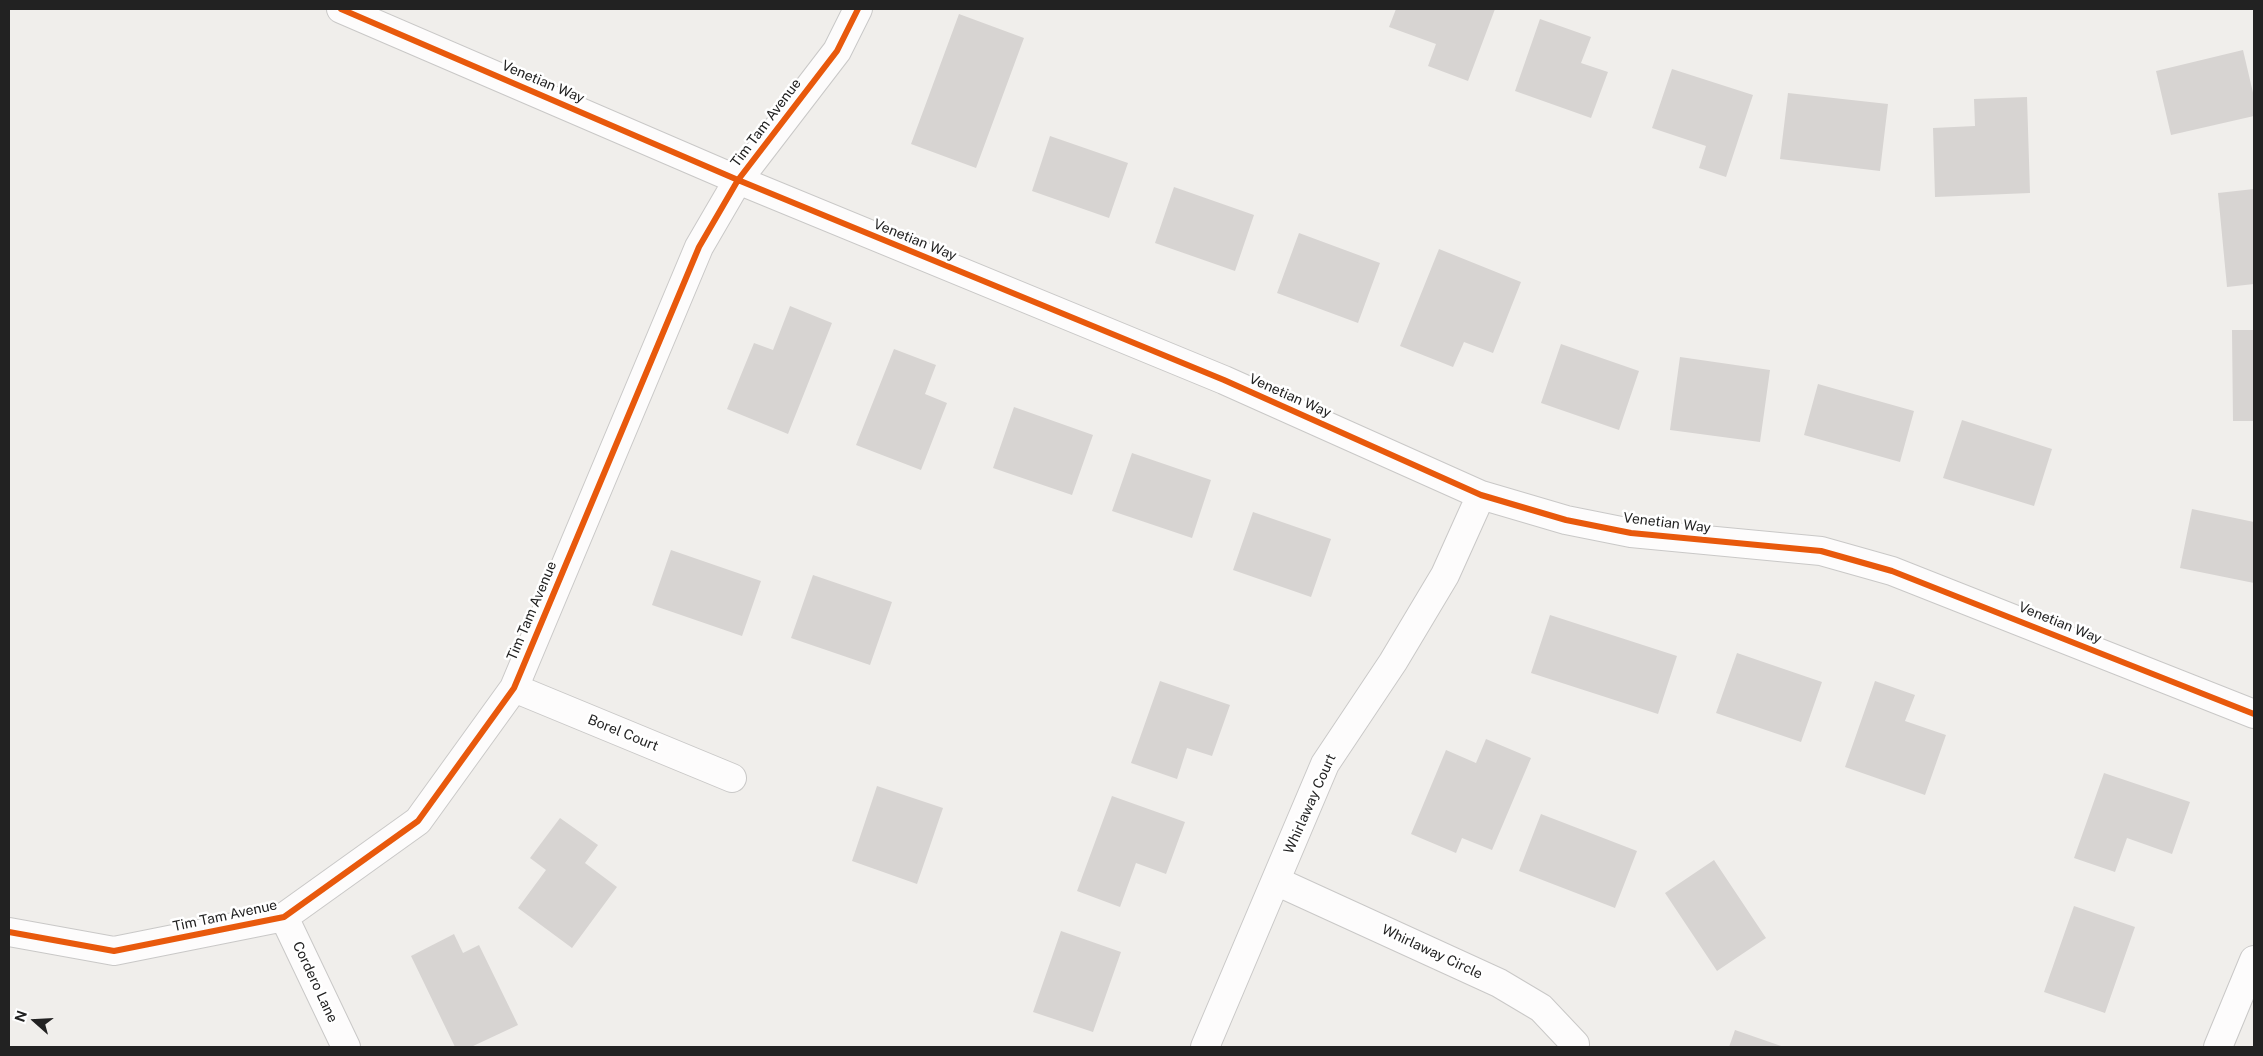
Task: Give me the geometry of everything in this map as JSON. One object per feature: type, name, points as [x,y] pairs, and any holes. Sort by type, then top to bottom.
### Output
[{"type":"street","name":"Venetian Way","points":[[341,9],[738,180],[1224,380],[1481,495],[1566,520],[1631,533],[1821,551],[1892,571],[2254,714]]},
{"type":"street","name":"Tim Tam Avenue","points":[[9,932],[114,951],[284,917],[418,822],[514,688],[699,247],[738,180],[837,51],[858,9]]},
{"type":"street","name":"Whirlaway Court","points":[[1205,1047],[1325,764],[1393,662],[1445,575],[1481,495]]},
{"type":"street","name":"Borel Court","points":[[514,688],[732,778]]},
{"type":"street","name":"Whirlaway Circle","points":[[1276,881],[1499,983],[1542,1008],[1574,1044]]},
{"type":"street","name":"Cordero Lane","points":[[284,917],[346,1047]]},
{"type":"street","points":[[2218,1047],[2254,960]]},
{"type":"building","points":[[1396,9],[1495,9],[1468,81],[1428,66],[1436,44],[1389,27]]},
{"type":"building","points":[[959,14],[1024,38],[976,168],[911,144]]},
{"type":"building","points":[[1540,19],[1591,37],[1581,63],[1608,72],[1591,118],[1515,91]]},
{"type":"building","points":[[2243,50],[2254,97],[2254,116],[2171,135],[2156,71]]},
{"type":"building","points":[[1672,69],[1753,95],[1726,177],[1699,168],[1706,146],[1652,128]]},
{"type":"building","points":[[1788,93],[1888,104],[1880,171],[1780,159]]},
{"type":"building","points":[[2027,97],[2030,193],[1935,197],[1933,128],[1975,126],[1974,99]]},
{"type":"building","points":[[1050,136],[1128,163],[1109,218],[1032,191]]},
{"type":"building","points":[[1174,187],[1254,215],[1235,271],[1155,243]]},
{"type":"building","points":[[2254,189],[2254,284],[2227,287],[2218,193]]},
{"type":"building","points":[[1299,233],[1380,263],[1358,323],[1277,293]]},
{"type":"building","points":[[1439,249],[1521,282],[1493,353],[1464,342],[1453,367],[1400,346]]},
{"type":"building","points":[[790,306],[832,323],[788,434],[727,409],[754,343],[773,350]]},
{"type":"building","points":[[2232,330],[2254,330],[2254,421],[2233,421]]},
{"type":"building","points":[[1561,344],[1639,371],[1619,430],[1541,403]]},
{"type":"building","points":[[894,349],[936,365],[925,394],[947,403],[921,470],[856,445]]},
{"type":"building","points":[[1680,357],[1770,370],[1760,442],[1670,430]]},
{"type":"building","points":[[1818,384],[1914,411],[1900,462],[1804,435]]},
{"type":"building","points":[[1014,407],[1093,435],[1072,495],[993,468]]},
{"type":"building","points":[[1962,420],[2052,449],[2034,506],[1943,478]]},
{"type":"building","points":[[1132,453],[1211,480],[1192,538],[1112,511]]},
{"type":"building","points":[[2192,509],[2254,522],[2254,583],[2180,568]]},
{"type":"building","points":[[1253,512],[1331,539],[1311,597],[1233,570]]},
{"type":"building","points":[[671,550],[761,581],[742,636],[652,605]]},
{"type":"building","points":[[813,575],[892,602],[870,665],[791,638]]},
{"type":"building","points":[[1550,615],[1677,656],[1658,714],[1531,673]]},
{"type":"building","points":[[1737,653],[1822,682],[1801,742],[1716,713]]},
{"type":"building","points":[[1160,681],[1230,705],[1212,756],[1187,748],[1177,779],[1131,763]]},
{"type":"building","points":[[1875,681],[1915,695],[1905,721],[1946,735],[1925,795],[1845,767]]},
{"type":"building","points":[[1486,739],[1531,758],[1492,850],[1462,838],[1456,853],[1411,834],[1446,750],[1476,763]]},
{"type":"building","points":[[2104,773],[2190,802],[2172,854],[2127,838],[2115,872],[2074,858]]},
{"type":"building","points":[[877,786],[943,808],[917,884],[852,861]]},
{"type":"building","points":[[1112,796],[1185,822],[1166,874],[1136,863],[1120,907],[1077,891]]},
{"type":"building","points":[[1541,814],[1637,851],[1615,908],[1519,871]]},
{"type":"building","points":[[560,818],[598,845],[585,863],[617,887],[572,948],[518,908],[546,870],[530,858]]},
{"type":"building","points":[[1714,860],[1766,938],[1717,971],[1665,893]]},
{"type":"building","points":[[2074,906],[2135,927],[2105,1013],[2044,992]]},
{"type":"building","points":[[1061,931],[1121,952],[1093,1032],[1033,1012]]},
{"type":"building","points":[[454,934],[463,953],[479,945],[518,1025],[471,1047],[455,1047],[411,956]]},
{"type":"building","points":[[1735,1030],[1784,1047],[1729,1047]]},
{"type":"cycle path","points":[[341,9],[738,180],[1224,380],[1481,495],[1566,520],[1631,533],[1821,551],[1892,571],[2254,714]]},
{"type":"cycle path","points":[[9,932],[114,951],[284,917],[418,821],[514,688],[699,247],[738,180],[837,51],[858,9]]}]
